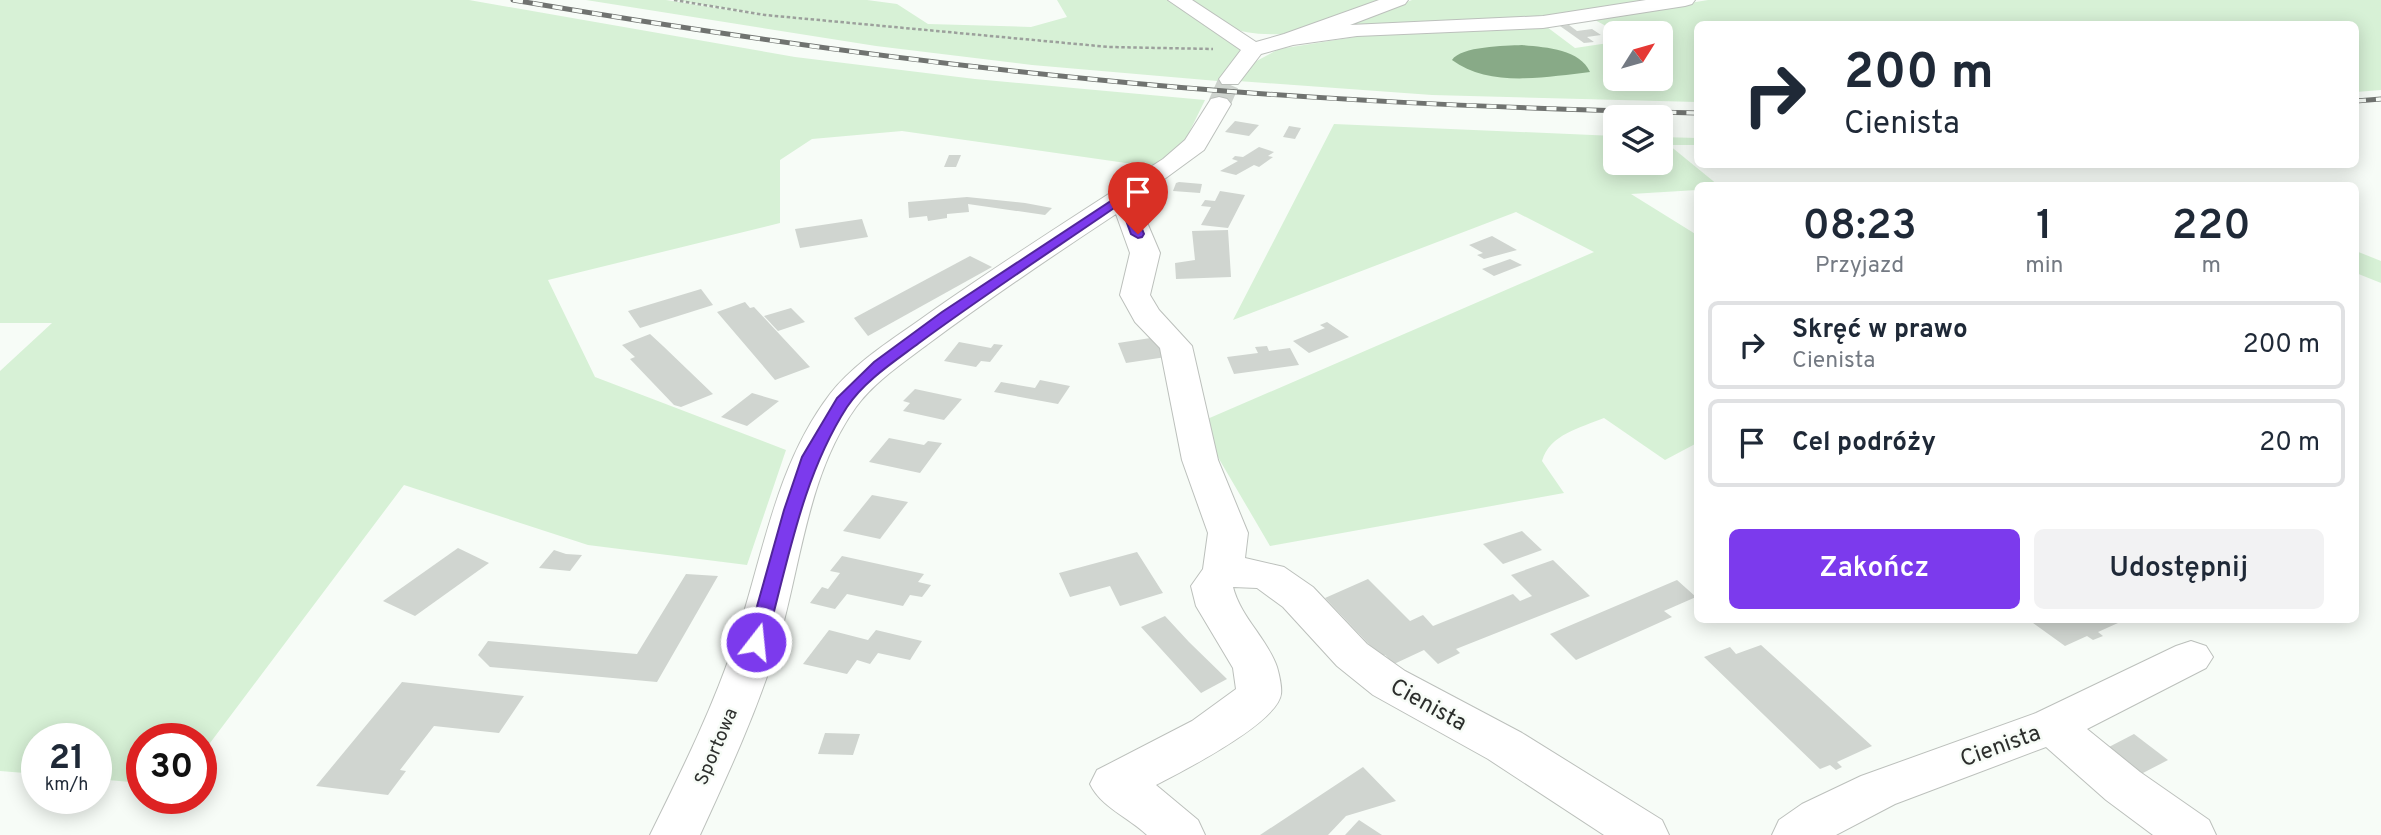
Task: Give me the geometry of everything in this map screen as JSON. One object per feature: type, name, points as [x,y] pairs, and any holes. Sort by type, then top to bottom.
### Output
[{"type":"street","points":[[1178,0],[1253,49],[1398,0]]},
{"type":"street","points":[[1292,38],[1357,30],[1543,22],[1685,0]]},
{"type":"street","name":"Sportowa","points":[[675,835],[720,740],[756,642],[793,510],[811,457],[842,402],[879,365],[947,315],[1123,197],[1195,145],[1225,91],[1253,49]]},
{"type":"street","points":[[1123,197],[1145,253],[1135,295],[1146,315],[1175,346],[1200,460],[1228,533],[1223,571],[1212,586],[1217,606],[1255,667],[1259,695],[1241,713],[1205,736],[1114,784],[1148,805],[1180,835]]},
{"type":"street","name":"Cienista","points":[[1223,571],[1270,577],[1298,597],[1352,655],[1389,683],[1505,746],[1644,835]]},
{"type":"street","name":"Cienista","points":[[1797,835],[1820,819],[1878,790],[2052,726],[2191,657]]},
{"type":"street","name":"Cienista","points":[[2052,726],[2123,786],[2191,835]]},
{"type":"path","points":[[674,0],[765,15],[1109,47],[1253,49]]},
{"type":"shaded area","points":[[0,0],[469,0],[795,57],[975,79],[1205,100],[1183,145],[1154,167],[902,131],[812,139],[780,160],[780,223],[548,280],[595,377],[786,450],[747,565],[588,545],[404,485],[217,734],[217,723],[126,723],[126,782],[112,780],[112,723],[21,723],[21,773],[0,771],[0,371],[52,323],[0,323]]},
{"type":"shaded area","points":[[586,0],[666,0],[781,18],[676,0],[867,0],[897,4],[928,24],[1031,27],[1067,17],[1057,0],[1178,0],[1253,49],[1229,82],[1032,65],[876,46]]},
{"type":"shaded area","points":[[1187,0],[1391,0],[1286,34],[1268,34],[1232,28]]},
{"type":"shaded area","points":[[1412,0],[1671,0],[1595,13],[1333,30]]},
{"type":"shaded area","points":[[1708,0],[2381,0],[2381,90],[2359,92],[2359,21],[1694,21],[1694,102],[1432,95],[1238,81],[1249,65],[1279,49],[1373,34],[1543,24],[1575,48],[1603,44],[1603,91],[1673,91],[1673,21],[1603,21],[1603,24],[1593,19]]},
{"type":"shaded area","points":[[1522,45],[1551,48],[1570,54],[1585,64],[1590,72],[1537,78],[1500,77],[1467,69],[1452,60],[1457,55],[1474,49]]},
{"type":"shaded area","points":[[1334,124],[1603,135],[1603,175],[1673,175],[1673,148],[1714,182],[1694,182],[1694,190],[1631,194],[1694,233],[1694,445],[1665,460],[1604,418],[1567,433],[1546,452],[1542,461],[1564,493],[1270,546],[1198,423],[1594,252],[1516,212],[1233,320]]},
{"type":"shaded area","points":[[1673,137],[1694,138],[1694,145],[1673,145]]},
{"type":"shaded area","points":[[2359,252],[2381,261],[2381,283],[2359,274]]},
{"type":"building","points":[[1569,25],[1577,31],[1592,29],[1601,35],[1587,37],[1594,42],[1584,43],[1560,26]]},
{"type":"building","points":[[1235,121],[1259,125],[1249,136],[1225,132]]},
{"type":"building","points":[[1289,126],[1301,128],[1295,139],[1283,137]]},
{"type":"building","points":[[1259,147],[1274,152],[1268,156],[1273,157],[1259,167],[1254,165],[1236,175],[1220,171],[1238,161],[1232,159],[1235,156],[1243,157]]},
{"type":"building","points":[[949,155],[961,155],[956,167],[944,167]]},
{"type":"building","points":[[1176,183],[1202,184],[1200,193],[1173,191]]},
{"type":"building","points":[[1220,191],[1245,195],[1228,228],[1201,225],[1211,207],[1201,206],[1205,200],[1215,201]]},
{"type":"building","points":[[967,197],[1052,208],[1045,215],[968,204],[969,212],[947,214],[947,218],[928,221],[927,216],[909,218],[908,202]]},
{"type":"building","points":[[862,219],[868,237],[800,248],[795,229]]},
{"type":"building","points":[[1228,230],[1231,277],[1176,279],[1175,263],[1195,260],[1192,231]]},
{"type":"building","points":[[1492,236],[1517,250],[1484,259],[1477,255],[1483,253],[1469,245]]},
{"type":"building","points":[[970,256],[992,267],[868,336],[854,318]]},
{"type":"building","points":[[1510,259],[1522,265],[1494,276],[1482,269]]},
{"type":"building","points":[[701,289],[713,305],[640,328],[628,311]]},
{"type":"building","points":[[745,302],[750,308],[754,307],[810,367],[775,380],[717,312]]},
{"type":"building","points":[[791,308],[805,322],[778,331],[764,316]]},
{"type":"building","points":[[1327,322],[1349,337],[1309,353],[1293,341],[1325,328],[1320,325]]},
{"type":"building","points":[[650,334],[713,394],[681,407],[674,405],[630,359],[635,357],[622,345]]},
{"type":"building","points":[[1157,337],[1166,357],[1126,363],[1118,343]]},
{"type":"building","points":[[959,342],[991,348],[994,344],[1003,345],[990,362],[981,361],[976,367],[944,361]]},
{"type":"building","points":[[1267,346],[1269,351],[1290,348],[1299,365],[1234,374],[1227,357],[1258,353],[1255,347]]},
{"type":"building","points":[[1040,380],[1070,386],[1058,404],[994,392],[1001,382],[1035,388]]},
{"type":"building","points":[[915,389],[962,399],[944,420],[903,411],[910,403],[903,401]]},
{"type":"building","points":[[752,393],[779,401],[747,426],[721,417]]},
{"type":"building","points":[[889,438],[924,445],[928,441],[942,443],[920,473],[869,462]]},
{"type":"building","points":[[872,495],[908,502],[880,539],[843,531]]},
{"type":"building","points":[[1522,531],[1542,550],[1503,564],[1483,544]]},
{"type":"building","points":[[458,548],[489,563],[415,616],[383,601]]},
{"type":"building","points":[[554,550],[582,555],[570,571],[539,568]]},
{"type":"building","points":[[1137,552],[1163,593],[1120,606],[1110,586],[1070,597],[1059,573]]},
{"type":"building","points":[[842,556],[924,574],[918,582],[931,585],[922,597],[910,595],[903,606],[847,594],[835,609],[810,603],[822,587],[828,589],[840,573],[830,571]]},
{"type":"building","points":[[1553,560],[1590,596],[1456,649],[1460,653],[1438,664],[1424,650],[1394,664],[1385,655],[1381,657],[1325,598],[1368,579],[1410,621],[1423,615],[1433,626],[1513,594],[1520,601],[1532,596],[1511,575]]},
{"type":"building","points":[[686,574],[718,576],[657,682],[490,667],[478,655],[488,641],[637,654]]},
{"type":"building","points":[[1677,580],[1694,595],[1694,598],[1664,611],[1672,617],[1576,660],[1550,634]]},
{"type":"building","points":[[1165,616],[1227,679],[1201,693],[1141,627]]},
{"type":"building","points":[[2033,623],[2118,623],[2098,632],[2103,636],[2093,640],[2087,636],[2065,646]]},
{"type":"building","points":[[829,630],[868,640],[876,630],[922,641],[910,660],[878,653],[870,664],[857,660],[847,674],[803,664]]},
{"type":"building","points":[[1761,645],[1872,746],[1837,762],[1842,767],[1836,770],[1830,765],[1820,769],[1704,657],[1730,647],[1736,654]]},
{"type":"building","points":[[402,682],[524,696],[499,733],[434,726],[400,770],[406,771],[388,795],[316,786]]},
{"type":"building","points":[[825,733],[860,734],[853,755],[818,754]]},
{"type":"building","points":[[2134,734],[2168,760],[2141,774],[2107,748]]},
{"type":"building","points":[[1363,767],[1396,801],[1346,816],[1328,835],[1260,835]]},
{"type":"building","points":[[1359,820],[1382,835],[1345,835]]},
{"type":"tunnel","points":[[1219,104],[1230,79]]},
{"type":"railway","points":[[513,0],[806,45],[1100,80],[1399,102],[1694,113]]},
{"type":"railway","points":[[2359,101],[2381,99]]},
{"type":"route","points":[[756,642],[793,510],[811,457],[842,402],[879,365],[947,315],[1123,197],[1138,234]]}]
